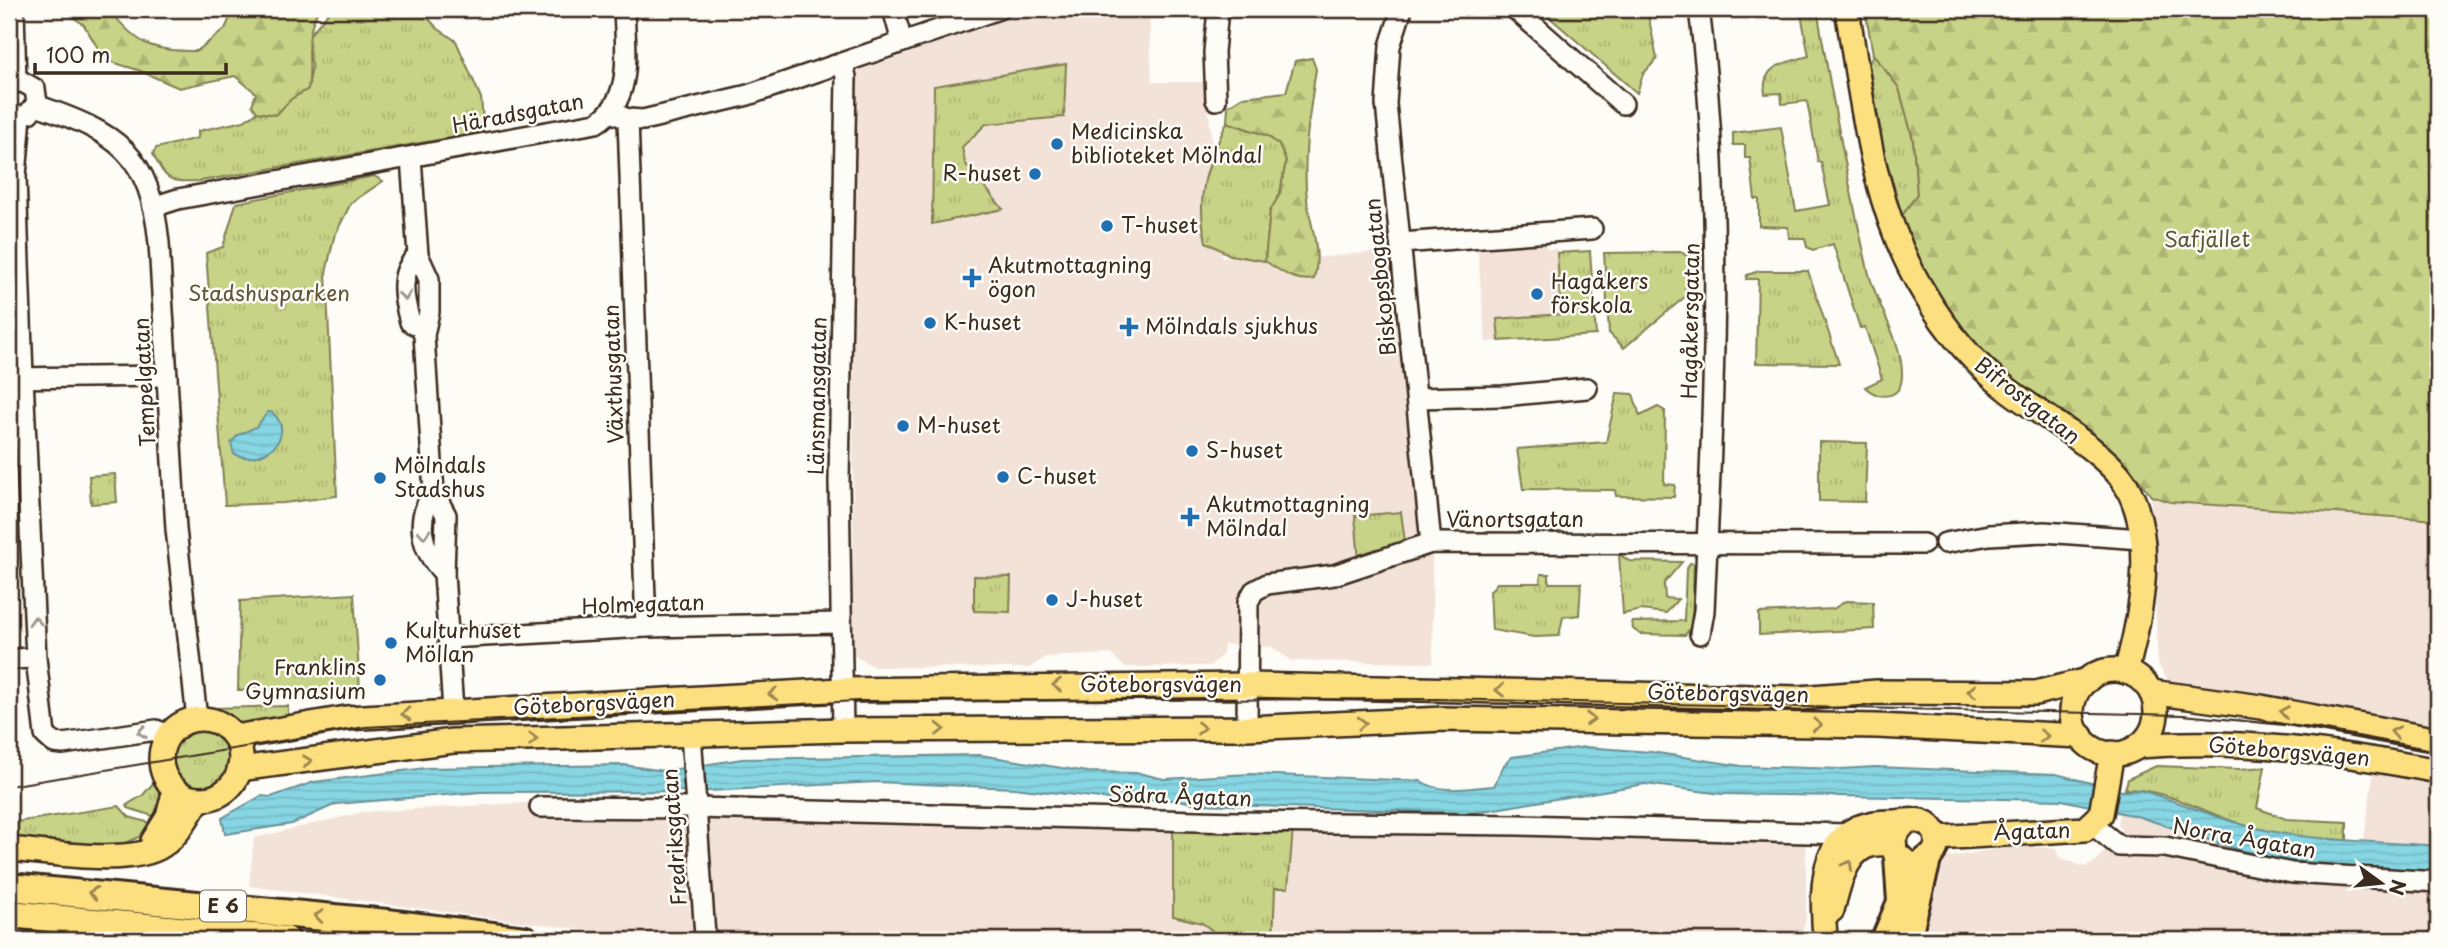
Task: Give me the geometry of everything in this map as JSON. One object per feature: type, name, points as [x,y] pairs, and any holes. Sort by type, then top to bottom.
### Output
[{"type":"highway","points":[[1903,940],[1913,916],[1932,849]]},
{"type":"highway","points":[[1885,940],[1901,902],[1896,851]]},
{"type":"highway","points":[[9,876],[58,890]]},
{"type":"highway","name":"E 6","points":[[9,887],[525,940]]},
{"type":"highway","name":"E 6","points":[[9,914],[286,940]]},
{"type":"main road","name":"Bifrostgatan","points":[[1847,9],[1878,187],[1889,222],[1911,271],[1951,335],[1981,366],[2116,472],[2133,498],[2141,539],[2141,594],[2126,672]]},
{"type":"main road","name":"Göteborgsvägen","points":[[235,737],[346,718],[841,690],[1248,685],[1800,698],[1877,692],[2036,693],[2088,680],[2103,672],[2126,672]]},
{"type":"main road","points":[[2126,672],[2138,677],[2151,692],[2156,708],[2155,722],[2147,738],[2138,746]]},
{"type":"main road","points":[[2081,736],[2074,720],[2073,705],[2088,680]]},
{"type":"main road","name":"Göteborgsvägen","points":[[2151,692],[2261,707],[2438,740]]},
{"type":"main road","name":"Göteborgsvägen","points":[[239,769],[453,741],[843,730],[1247,728],[1444,719],[1539,718],[1877,726],[2081,736],[2096,750],[2112,754],[2138,746],[2181,743],[2321,750],[2438,771]]},
{"type":"main road","points":[[9,849],[99,857],[131,855],[160,848],[169,841],[200,799],[224,791],[239,769],[241,756],[235,737],[221,724],[197,719],[181,724],[169,735],[163,747],[161,761],[164,774],[175,789],[200,799]]},
{"type":"main road","name":"Ågatan","points":[[1827,912],[1855,853],[1866,845],[1879,842],[1912,864],[1932,849],[2005,832],[2080,831],[2097,819],[2112,754]]},
{"type":"main road","points":[[148,849],[164,825],[175,789]]},
{"type":"main road","points":[[1825,939],[1827,912],[1824,871],[1829,857],[1847,834],[1871,824],[1917,820],[1926,823],[1932,849]]},
{"type":"main road","points":[[1896,851],[1895,832],[1905,822]]},
{"type":"street","points":[[14,9],[12,83],[27,82],[35,89],[22,111],[16,176],[16,378],[36,658],[46,737],[63,744],[156,730],[169,735]]},
{"type":"street","points":[[619,115],[623,86],[624,9]]},
{"type":"street","points":[[893,9],[902,42]]},
{"type":"street","name":"Häradsgatan","points":[[153,207],[192,197],[582,128],[619,115],[643,120],[719,103],[843,64],[999,9]]},
{"type":"street","points":[[1216,100],[1214,52],[1218,9]]},
{"type":"street","name":"Biskopsbogatan","points":[[1402,9],[1390,46],[1386,104],[1431,543]]},
{"type":"street","points":[[1515,9],[1623,104]]},
{"type":"street","name":"Hagåkersgatan","points":[[1699,9],[1708,83],[1715,184],[1713,413],[1700,634]]},
{"type":"street","name":"Länsmansgatan","points":[[843,64],[846,77],[839,481],[843,730]]},
{"type":"street","name":"Tempelgatan","points":[[22,111],[103,134],[122,145],[138,165],[153,207],[159,243],[176,529],[197,719]]},
{"type":"street","name":"Växthusgatan","points":[[619,115],[646,627]]},
{"type":"street","points":[[411,158],[418,255],[429,279],[429,312],[424,335],[434,493],[424,506],[425,549],[430,559],[444,573],[453,711]]},
{"type":"street","points":[[1401,243],[1592,229]]},
{"type":"street","points":[[16,378],[167,376]]},
{"type":"street","points":[[1417,398],[1503,396],[1587,388]]},
{"type":"street","points":[[1945,543],[1989,535],[2044,532],[2141,539]]},
{"type":"street","name":"Vänortsgatan","points":[[1247,728],[1248,601],[1254,591],[1267,584],[1334,575],[1431,543],[1923,544]]},
{"type":"street","name":"Holmegatan","points":[[449,638],[646,627],[840,622]]},
{"type":"street","points":[[9,659],[36,658]]},
{"type":"street","name":"Fredriksgatan","points":[[691,734],[705,936]]},
{"type":"street","name":"Södra Ågatan","points":[[540,807],[696,803],[1235,822],[1531,825],[1847,834]]},
{"type":"street","name":"Norra Ågatan","points":[[2097,819],[2108,840],[2122,846],[2165,847],[2292,873],[2438,882]]},
{"type":"street","points":[[1818,835],[1829,857]]},
{"type":"shaded area","name":"Mölndals sjukhus","points":[[1037,9],[1149,9],[1152,82],[1206,82],[1222,257],[1305,259],[1394,250],[1425,553],[1432,553],[1433,663],[1292,661],[1272,647],[1224,644],[1223,654],[1210,666],[1125,667],[1111,654],[1046,657],[1029,668],[874,667],[853,655],[854,72]]},
{"type":"shaded area","name":"Hagåkers förskola","points":[[1545,241],[1546,249],[1557,249],[1558,253],[1590,251],[1596,335],[1486,342],[1477,247]]},
{"type":"shaded area","points":[[2151,496],[2171,502],[2438,520],[2438,729],[2169,682],[2158,664]]},
{"type":"shaded area","points":[[2374,768],[2438,776],[2438,846],[2364,840]]},
{"type":"shaded area","points":[[539,802],[1806,828],[1806,918],[1800,940],[662,940],[249,886],[254,838],[363,812]]},
{"type":"shaded area","points":[[2119,812],[2178,828],[2236,849],[2282,860],[2316,865],[2438,872],[2438,940],[1911,940],[1938,859],[2016,846],[2056,848],[2059,857],[2085,867],[2096,861],[2122,831],[2118,825]]},
{"type":"green space","points":[[62,9],[109,9],[128,31],[146,44],[168,50],[197,51],[225,29],[232,13],[319,9],[309,39],[308,89],[291,99],[276,115],[257,112],[252,105],[256,93],[235,76],[179,88],[138,70],[105,60],[84,25]]},
{"type":"green space","points":[[331,9],[420,9],[437,28],[456,41],[481,98],[484,132],[200,181],[175,180],[166,175],[153,154],[156,148],[198,138],[198,131],[244,121],[257,112],[276,115],[291,99],[308,89],[312,66],[307,38]]},
{"type":"green space","points":[[1570,9],[1647,9],[1657,59],[1643,74],[1637,93],[1548,16]]},
{"type":"green space","points":[[1794,9],[1817,9],[1868,270],[1894,336],[1901,363],[1901,384],[1898,390],[1888,395],[1877,394],[1865,387],[1882,379],[1865,327],[1860,328],[1833,244],[1813,250],[1807,247],[1805,238],[1789,238],[1788,227],[1759,226],[1759,199],[1755,199],[1750,158],[1745,158],[1745,145],[1733,145],[1733,133],[1781,127],[1796,211],[1830,205],[1821,162],[1818,162],[1807,101],[1782,104],[1781,93],[1765,94],[1767,76],[1771,71],[1784,63],[1809,56],[1801,14],[1794,13]]},
{"type":"green space","name":"Safjället","points":[[1865,9],[2438,9],[2438,520],[2170,502],[2151,496],[2140,481],[2112,457],[2004,373],[1952,317],[1915,255],[1902,216],[1917,194],[1913,139],[1899,88],[1873,54]]},
{"type":"green space","points":[[1873,54],[1899,88],[1913,139],[1917,194],[1902,216],[1884,151],[1869,64]]},
{"type":"green space","points":[[1312,58],[1316,69],[1305,166],[1307,199],[1317,258],[1314,279],[1307,280],[1288,275],[1265,261],[1270,211],[1280,194],[1286,161],[1279,145],[1268,136],[1227,122],[1228,106],[1243,97],[1286,92],[1295,61]]},
{"type":"green space","points":[[1066,64],[1064,117],[986,124],[962,147],[965,163],[1003,209],[932,224],[934,86]]},
{"type":"green space","points":[[1227,122],[1268,136],[1279,145],[1286,161],[1280,194],[1270,211],[1265,261],[1230,255],[1206,242],[1202,209],[1205,180]]},
{"type":"green space","name":"Stadshusparken","points":[[374,176],[383,181],[351,203],[334,237],[326,273],[337,496],[284,503],[225,505],[206,253],[223,247],[236,203]]},
{"type":"green space","points":[[1590,251],[1596,335],[1499,341],[1497,319],[1561,314],[1557,253]]},
{"type":"green space","points":[[1681,252],[1693,259],[1686,296],[1624,348],[1609,333],[1604,253]]},
{"type":"green space","points":[[1759,271],[1808,271],[1839,364],[1756,363],[1758,279],[1746,279],[1747,275]]},
{"type":"green space","points":[[1617,393],[1633,394],[1640,416],[1658,407],[1665,411],[1664,484],[1675,485],[1674,497],[1616,496],[1615,490],[1523,489],[1517,449],[1606,442]]},
{"type":"green space","points":[[1819,442],[1867,443],[1865,502],[1819,501]]},
{"type":"green space","points":[[115,474],[117,502],[91,504],[89,476]]},
{"type":"green space","points":[[1401,512],[1405,542],[1359,560],[1355,516]]},
{"type":"green space","points":[[1619,554],[1629,561],[1682,562],[1664,583],[1665,598],[1678,599],[1666,613],[1641,610],[1623,614]]},
{"type":"green space","points":[[1690,563],[1694,564],[1692,625],[1685,635],[1640,634],[1633,629],[1632,622],[1684,621],[1686,569]]},
{"type":"green space","points":[[1541,574],[1549,574],[1549,583],[1581,583],[1579,615],[1563,617],[1559,636],[1534,637],[1492,630],[1490,591],[1497,583],[1540,583]]},
{"type":"green space","points":[[974,576],[1011,577],[1010,612],[974,611]]},
{"type":"green space","points":[[354,594],[360,690],[238,690],[240,601]]},
{"type":"green space","points":[[1846,601],[1873,602],[1874,629],[1759,635],[1759,613],[1833,609]]},
{"type":"green space","points":[[288,706],[288,716],[248,726],[230,722],[213,708]]},
{"type":"green space","points":[[202,727],[220,733],[228,741],[234,759],[228,777],[220,785],[202,791],[184,785],[176,777],[170,759],[176,741],[184,733]]},
{"type":"green space","points":[[2156,766],[2239,769],[2265,767],[2257,808],[2286,819],[2347,822],[2347,840],[2261,830],[2157,793],[2125,789],[2128,779]]},
{"type":"green space","points":[[155,781],[162,783],[159,818],[128,808],[127,805],[143,795]]},
{"type":"green space","points":[[119,806],[129,817],[154,824],[125,843],[106,846],[65,847],[9,841],[9,823]]},
{"type":"green space","points":[[1173,827],[1293,829],[1288,888],[1275,888],[1273,940],[1225,940],[1202,923],[1173,916]]},
{"type":"water","points":[[268,412],[273,413],[280,422],[279,440],[273,448],[255,457],[234,454],[231,443],[238,435],[256,427]]},
{"type":"water","points":[[1585,747],[1651,752],[1742,766],[1841,769],[1875,767],[2056,774],[2122,791],[2139,790],[2238,823],[2275,832],[2438,846],[2438,872],[2316,865],[2282,860],[2236,849],[2140,817],[2062,800],[1722,794],[1645,784],[1471,813],[1197,804],[1179,800],[1118,800],[1014,788],[876,782],[709,791],[481,792],[336,804],[292,824],[225,834],[222,818],[261,796],[271,797],[314,782],[426,768],[624,765],[664,771],[742,759],[980,755],[1087,772],[1139,773],[1164,779],[1250,774],[1421,781],[1438,788],[1456,789],[1494,786],[1504,765],[1512,757]]},
{"type":"tram line","points":[[9,786],[365,727],[858,701],[1435,699],[2183,715],[2315,728],[2438,751]]},
{"type":"place","name":"Medicinska biblioteket Mölndal","points":[[1057,144]]},
{"type":"place","name":"R-huset","points":[[1035,174]]},
{"type":"place","name":"T-huset","points":[[1107,226]]},
{"type":"place","name":"Akutmottagning ögon","points":[[972,278]]},
{"type":"place","name":"Hagåkers förskola","points":[[1537,294]]},
{"type":"place","name":"K-huset","points":[[930,323]]},
{"type":"place","name":"Mölndals sjukhus","points":[[1129,327]]},
{"type":"place","name":"M-huset","points":[[903,426]]},
{"type":"place","name":"S-huset","points":[[1192,451]]},
{"type":"place","name":"C-huset","points":[[1003,477]]},
{"type":"place","name":"Mölndals Stadshus","points":[[380,478]]},
{"type":"place","name":"Akutmottagning Mölndal","points":[[1190,517]]},
{"type":"place","name":"J-huset","points":[[1052,600]]},
{"type":"place","name":"Kulturhuset Möllan","points":[[391,643]]},
{"type":"place","name":"Franklins Gymnasium","points":[[380,680]]}]
